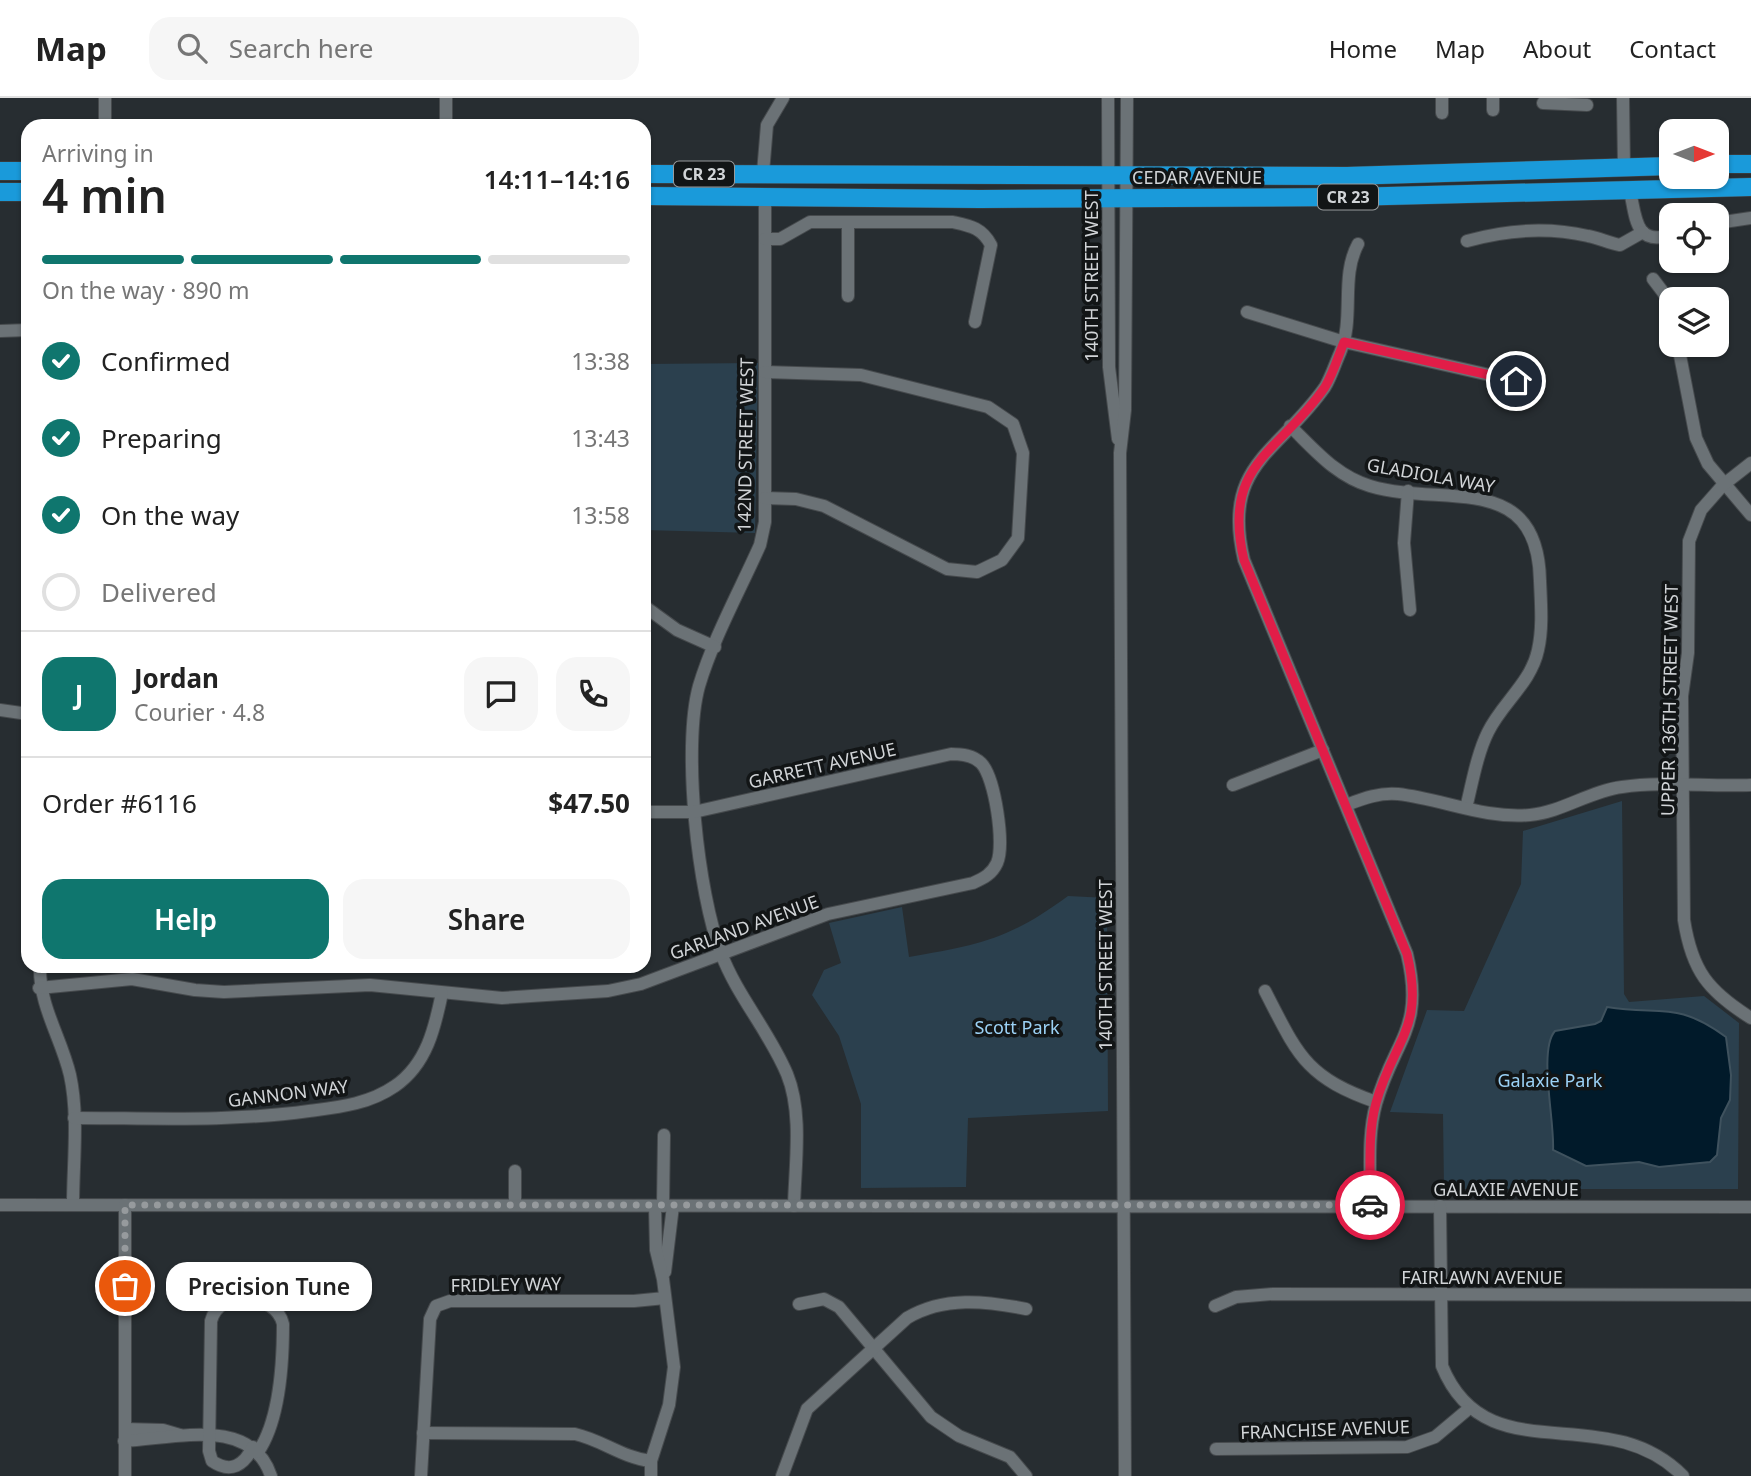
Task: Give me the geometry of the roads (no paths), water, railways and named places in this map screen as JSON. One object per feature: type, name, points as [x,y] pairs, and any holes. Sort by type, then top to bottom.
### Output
[{"type":"highway","points":[[1729,164],[1751,164]]},
{"type":"highway","name":"CEDAR AVENUE","points":[[651,174],[1348,176],[1525,173],[1659,166]]},
{"type":"highway","points":[[0,171],[21,171]]},
{"type":"highway","points":[[651,195],[700,186],[743,184],[756,181],[763,173]]},
{"type":"highway","points":[[765,196],[773,187],[784,184],[833,182],[859,174]]},
{"type":"highway","name":"CEDAR AVENUE","points":[[651,196],[1117,198],[1751,187]]},
{"type":"highway","points":[[0,192],[21,192]]},
{"type":"street","points":[[104,98],[104,119]]},
{"type":"street","points":[[446,98],[446,119]]},
{"type":"street","points":[[763,173],[767,125],[783,98]]},
{"type":"street","name":"140TH STREET WEST","points":[[1108,98],[1117,175],[1109,367],[1112,408],[1120,453],[1125,1476]]},
{"type":"street","name":"140TH STREET WEST","points":[[1117,198],[1117,175],[1127,98]]},
{"type":"street","points":[[1442,98],[1442,113]]},
{"type":"street","points":[[1623,98],[1624,167]]},
{"type":"street","points":[[1542,117],[1543,101],[1587,105]]},
{"type":"street","points":[[1630,191],[1641,229],[1659,238]]},
{"type":"street","name":"142ND STREET WEST","points":[[765,196],[765,498],[760,545],[700,684],[694,711],[694,812],[707,908],[721,953],[788,1077],[794,1110],[794,1206]]},
{"type":"street","points":[[1729,222],[1751,219]]},
{"type":"street","points":[[765,239],[780,239],[810,222],[953,222],[975,227],[985,234],[991,245],[975,322]]},
{"type":"street","points":[[848,223],[848,296]]},
{"type":"street","points":[[1467,241],[1503,231],[1555,232],[1589,236],[1620,245],[1641,229]]},
{"type":"street","points":[[1358,244],[1349,261],[1349,312],[1344,342],[1325,386],[1262,455],[1248,476],[1239,504],[1238,533],[1244,560],[1407,954],[1414,983],[1409,1025],[1376,1102],[1371,1134],[1370,1206]]},
{"type":"street","points":[[1653,279],[1659,287]]},
{"type":"street","points":[[1247,312],[1344,342],[1516,381]]},
{"type":"street","points":[[0,331],[21,330]]},
{"type":"street","points":[[1680,357],[1696,438],[1707,464],[1751,515]]},
{"type":"street","points":[[765,372],[860,375],[988,407],[1013,424],[1020,437],[1023,453],[1021,523],[1018,538],[1002,560],[977,572],[947,569],[824,506],[796,499],[765,498]]},
{"type":"street","name":"GLADIOLA WAY","points":[[1290,426],[1329,465],[1372,487],[1483,500],[1502,505],[1527,526],[1540,554],[1541,630],[1538,654],[1526,680],[1487,734],[1466,808]]},
{"type":"street","name":"UPPER 136TH STREET WEST","points":[[1751,463],[1723,485],[1701,510],[1689,541],[1688,653],[1682,696],[1684,920],[1688,947],[1697,969],[1711,988],[1751,1018]]},
{"type":"street","points":[[1408,491],[1405,543],[1410,610]]},
{"type":"street","points":[[651,611],[677,630],[715,647]]},
{"type":"street","points":[[0,710],[21,713]]},
{"type":"street","points":[[1233,785],[1323,750]]},
{"type":"street","name":"GARRETT AVENUE","points":[[651,812],[694,812],[951,754],[967,754],[980,761],[992,784]]},
{"type":"street","name":"GARLAND AVENUE","points":[[39,988],[131,979],[224,992],[370,985],[502,998],[608,991],[641,984],[828,914],[973,883],[989,876],[1001,850],[992,784]]},
{"type":"street","points":[[1346,805],[1372,796],[1396,793],[1498,815],[1530,815],[1553,810],[1602,790],[1625,786],[1751,785]]},
{"type":"street","points":[[40,973],[39,988],[70,1075],[74,1118],[73,1205]]},
{"type":"street","points":[[1265,991],[1292,1044],[1310,1067],[1340,1089],[1376,1102]]},
{"type":"street","name":"GANNON WAY","points":[[74,1118],[248,1119],[369,1100],[397,1085],[420,1060],[434,1032],[442,993]]},
{"type":"street","points":[[651,1476],[651,1461],[666,1418],[673,1380],[663,1279],[664,1135]]},
{"type":"street","points":[[515,1171],[515,1205]]},
{"type":"street","name":"GALAXIE AVENUE","points":[[0,1205],[1751,1207]]},
{"type":"street","points":[[125,1205],[125,1476]]},
{"type":"street","points":[[1440,1206],[1442,1366],[1450,1387],[1466,1411],[1489,1429],[1515,1438],[1616,1441],[1636,1446],[1655,1454],[1683,1476]]},
{"type":"street","name":"FAIRLAWN AVENUE","points":[[1215,1306],[1236,1297],[1273,1294],[1751,1295]]},
{"type":"street","name":"FRIDLEY WAY","points":[[421,1476],[430,1319],[436,1307],[442,1303],[665,1298]]},
{"type":"street","points":[[799,1304],[824,1299],[833,1303],[874,1346],[931,1417],[959,1436],[1010,1457],[1026,1476]]},
{"type":"street","points":[[233,1300],[268,1302],[280,1313],[283,1330],[272,1428],[247,1459],[234,1468],[222,1468],[212,1461],[210,1436],[212,1316],[222,1304],[233,1300]]},
{"type":"street","points":[[783,1476],[807,1409],[907,1318],[935,1306],[992,1302],[1026,1310]]},
{"type":"street","name":"FRANCHISE AVENUE","points":[[1216,1449],[1407,1447],[1434,1437],[1466,1411]]},
{"type":"street","points":[[423,1433],[575,1434],[596,1440],[630,1458],[651,1461]]},
{"type":"street","points":[[125,1435],[231,1437],[256,1449],[271,1476]]},
{"type":"place","name":"Precision Tune","points":[[125,1286]]},
{"type":"park label","name":"Scott Park","points":[[1017,1027]]},
{"type":"park label","name":"Galaxie Park","points":[[1550,1080]]}]
